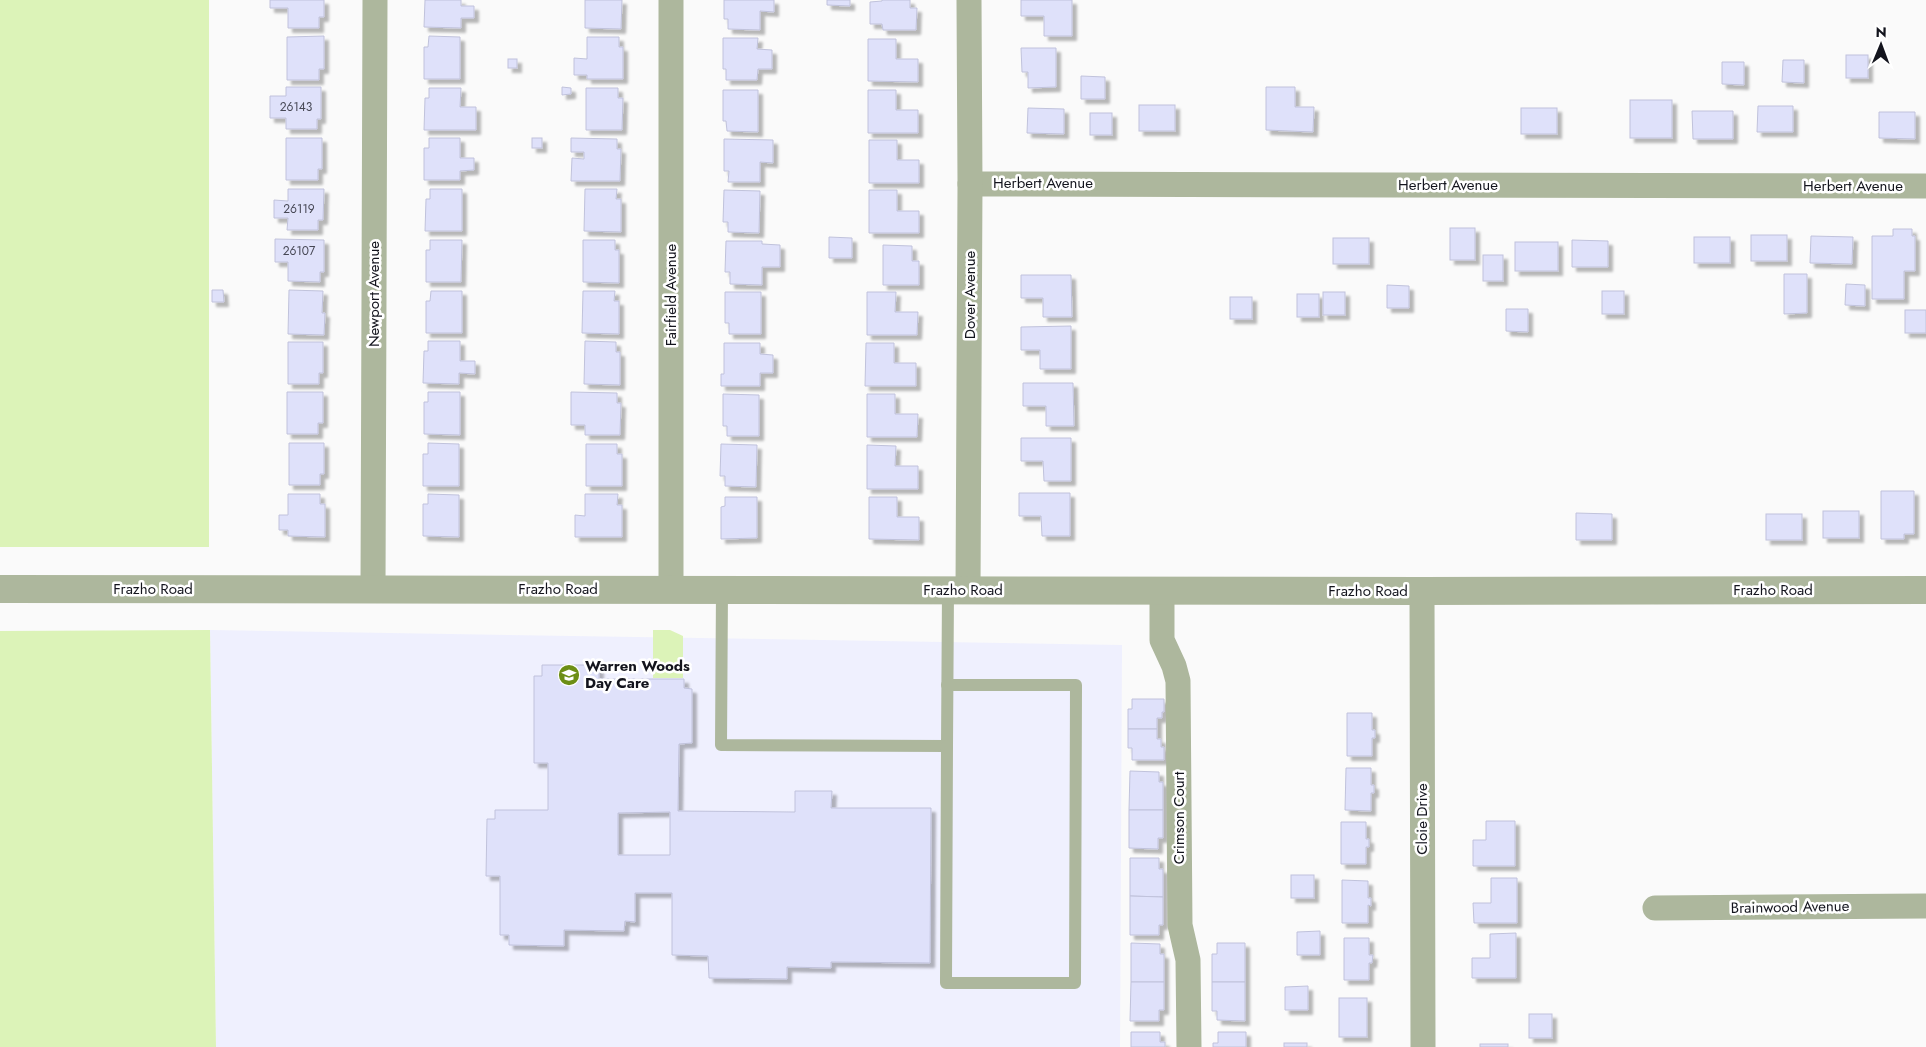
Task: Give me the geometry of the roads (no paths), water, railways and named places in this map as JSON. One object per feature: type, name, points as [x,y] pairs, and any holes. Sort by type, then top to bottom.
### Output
[{"type":"street","name":"Newport Avenue","points":[[373,589],[374,0]]},
{"type":"street","name":"Fairfield Avenue","points":[[671,0],[671,589]]},
{"type":"street","name":"Dover Avenue","points":[[958,590],[970,184],[969,0]]},
{"type":"street","name":"Herbert Avenue","points":[[970,184],[1926,186]]},
{"type":"street","name":"Frazho Road","points":[[0,589],[1926,590]]},
{"type":"street","name":"Crimson Court","points":[[1162,591],[1162,640],[1174,666],[1178,681],[1180,925],[1188,960],[1189,1047]]},
{"type":"street","name":"Cloie Drive","points":[[1422,591],[1423,1047]]},
{"type":"street","name":"Brainwood Avenue","points":[[1655,908],[1926,906]]},
{"type":"lane","points":[[722,589],[721,745],[947,746]]},
{"type":"lane","points":[[947,685],[1076,685],[1075,983],[946,983],[947,685],[958,590]]},
{"type":"place","name":"Warren Woods Day Care","points":[[569,675]]}]
